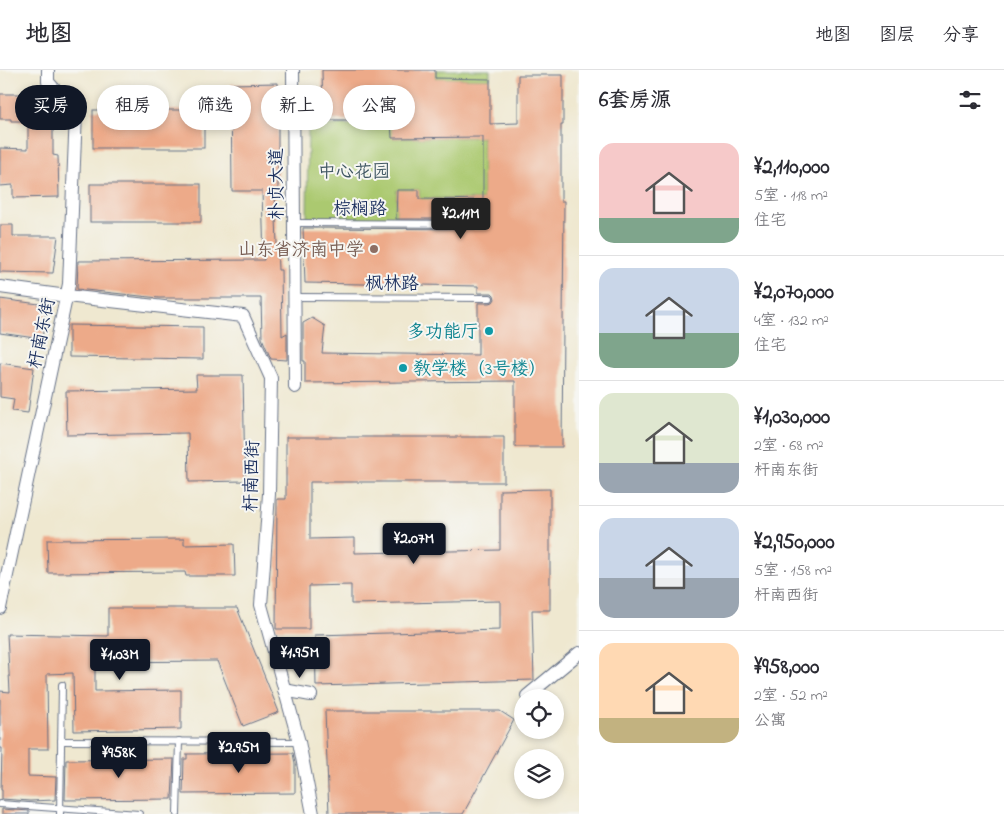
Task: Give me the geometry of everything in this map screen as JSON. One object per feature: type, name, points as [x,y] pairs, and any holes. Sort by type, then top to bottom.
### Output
[{"type":"street","name":"杆南东街","points":[[0,608],[67,296],[69,274],[76,113],[48,82],[48,70]]},
{"type":"street","name":"朴贞大道","points":[[293,70],[295,388]]},
{"type":"street","points":[[0,287],[67,296]]},
{"type":"street","name":"杆南西街","points":[[67,296],[243,316],[271,378],[269,494],[261,605],[299,742],[313,814]]},
{"type":"street","points":[[535,689],[579,653]]},
{"type":"street","points":[[284,690],[311,695]]},
{"type":"lane","name":"棕榈路","points":[[294,223],[485,224]]},
{"type":"lane","name":"枫林路","points":[[295,297],[490,298]]},
{"type":"lane","points":[[60,811],[62,685]]},
{"type":"lane","points":[[61,741],[299,742]]},
{"type":"lane","points":[[177,814],[179,741]]},
{"type":"lane","points":[[0,804],[60,811],[139,814]]},
{"type":"green space","points":[[435,70],[490,70],[490,79],[435,78]]},
{"type":"green space","name":"中心花园","points":[[333,125],[343,125],[343,130],[392,130],[393,138],[483,137],[483,200],[419,199],[419,190],[397,190],[396,219],[307,220],[308,130],[333,130]]},
{"type":"building","points":[[322,70],[435,70],[435,78],[490,79],[490,124],[518,123],[518,75],[563,75],[563,125],[561,125],[561,201],[564,201],[562,447],[515,447],[515,381],[305,383],[303,323],[312,318],[325,326],[322,353],[478,355],[478,303],[490,303],[495,299],[492,293],[478,293],[478,286],[305,283],[303,228],[485,229],[490,225],[489,221],[485,219],[396,219],[397,190],[419,190],[419,199],[483,200],[483,137],[392,138],[392,130],[415,130],[415,85],[343,85],[343,120],[333,120],[333,85],[322,85]]},
{"type":"building","points":[[278,83],[278,85],[261,85],[261,130],[278,130],[278,191],[275,191],[278,270],[281,270],[282,336],[287,333],[287,360],[271,359],[262,338],[261,298],[159,298],[77,289],[78,261],[264,260],[262,191],[232,191],[231,130],[251,130],[251,85],[231,84]]},
{"type":"building","points":[[0,94],[15,94],[15,121],[0,119]]},
{"type":"building","points":[[93,110],[97,110],[97,130],[169,130],[169,110],[179,110],[179,130],[204,130],[204,148],[93,148]]},
{"type":"building","points":[[28,130],[53,130],[53,155],[58,156],[59,197],[13,198],[13,185],[0,186],[0,148],[28,149]]},
{"type":"building","points":[[90,184],[201,184],[201,222],[90,222]]},
{"type":"building","points":[[0,225],[13,225],[13,236],[58,236],[53,273],[0,272]]},
{"type":"building","points":[[0,299],[47,305],[42,339],[0,333]]},
{"type":"building","points":[[69,325],[203,327],[203,359],[69,357]]},
{"type":"building","points":[[0,363],[34,368],[28,413],[12,411],[14,399],[0,397]]},
{"type":"building","points":[[196,375],[243,375],[245,481],[189,482],[188,433],[67,435],[66,391],[197,389]]},
{"type":"building","points":[[286,437],[504,437],[504,482],[310,482],[310,539],[355,538],[355,553],[500,550],[500,490],[550,489],[550,610],[532,610],[534,680],[316,686],[315,635],[500,630],[500,601],[351,604],[351,585],[309,586],[309,629],[276,629],[277,499],[286,499]]},
{"type":"building","points":[[184,539],[184,545],[234,544],[235,576],[186,576],[185,572],[48,573],[47,540]]},
{"type":"building","points":[[108,608],[237,608],[279,712],[243,726],[217,661],[95,662],[95,691],[181,690],[181,729],[74,731],[73,673],[47,674],[48,749],[28,749],[28,776],[56,777],[55,800],[2,799],[0,691],[10,692],[7,634],[108,636]]},
{"type":"building","points":[[325,711],[500,711],[514,720],[463,814],[329,814]]},
{"type":"building","points":[[293,753],[295,793],[183,794],[184,759],[187,759],[187,754]]},
{"type":"building","points":[[174,759],[172,799],[65,800],[66,760]]},
{"type":"building","points":[[2,809],[29,811],[29,814],[2,814]]},
{"type":"place","name":"山东省济南中学","points":[[374,249]]},
{"type":"place","name":"多功能厅","points":[[489,331]]},
{"type":"place","name":"教学楼（3号楼）","points":[[403,368]]}]
